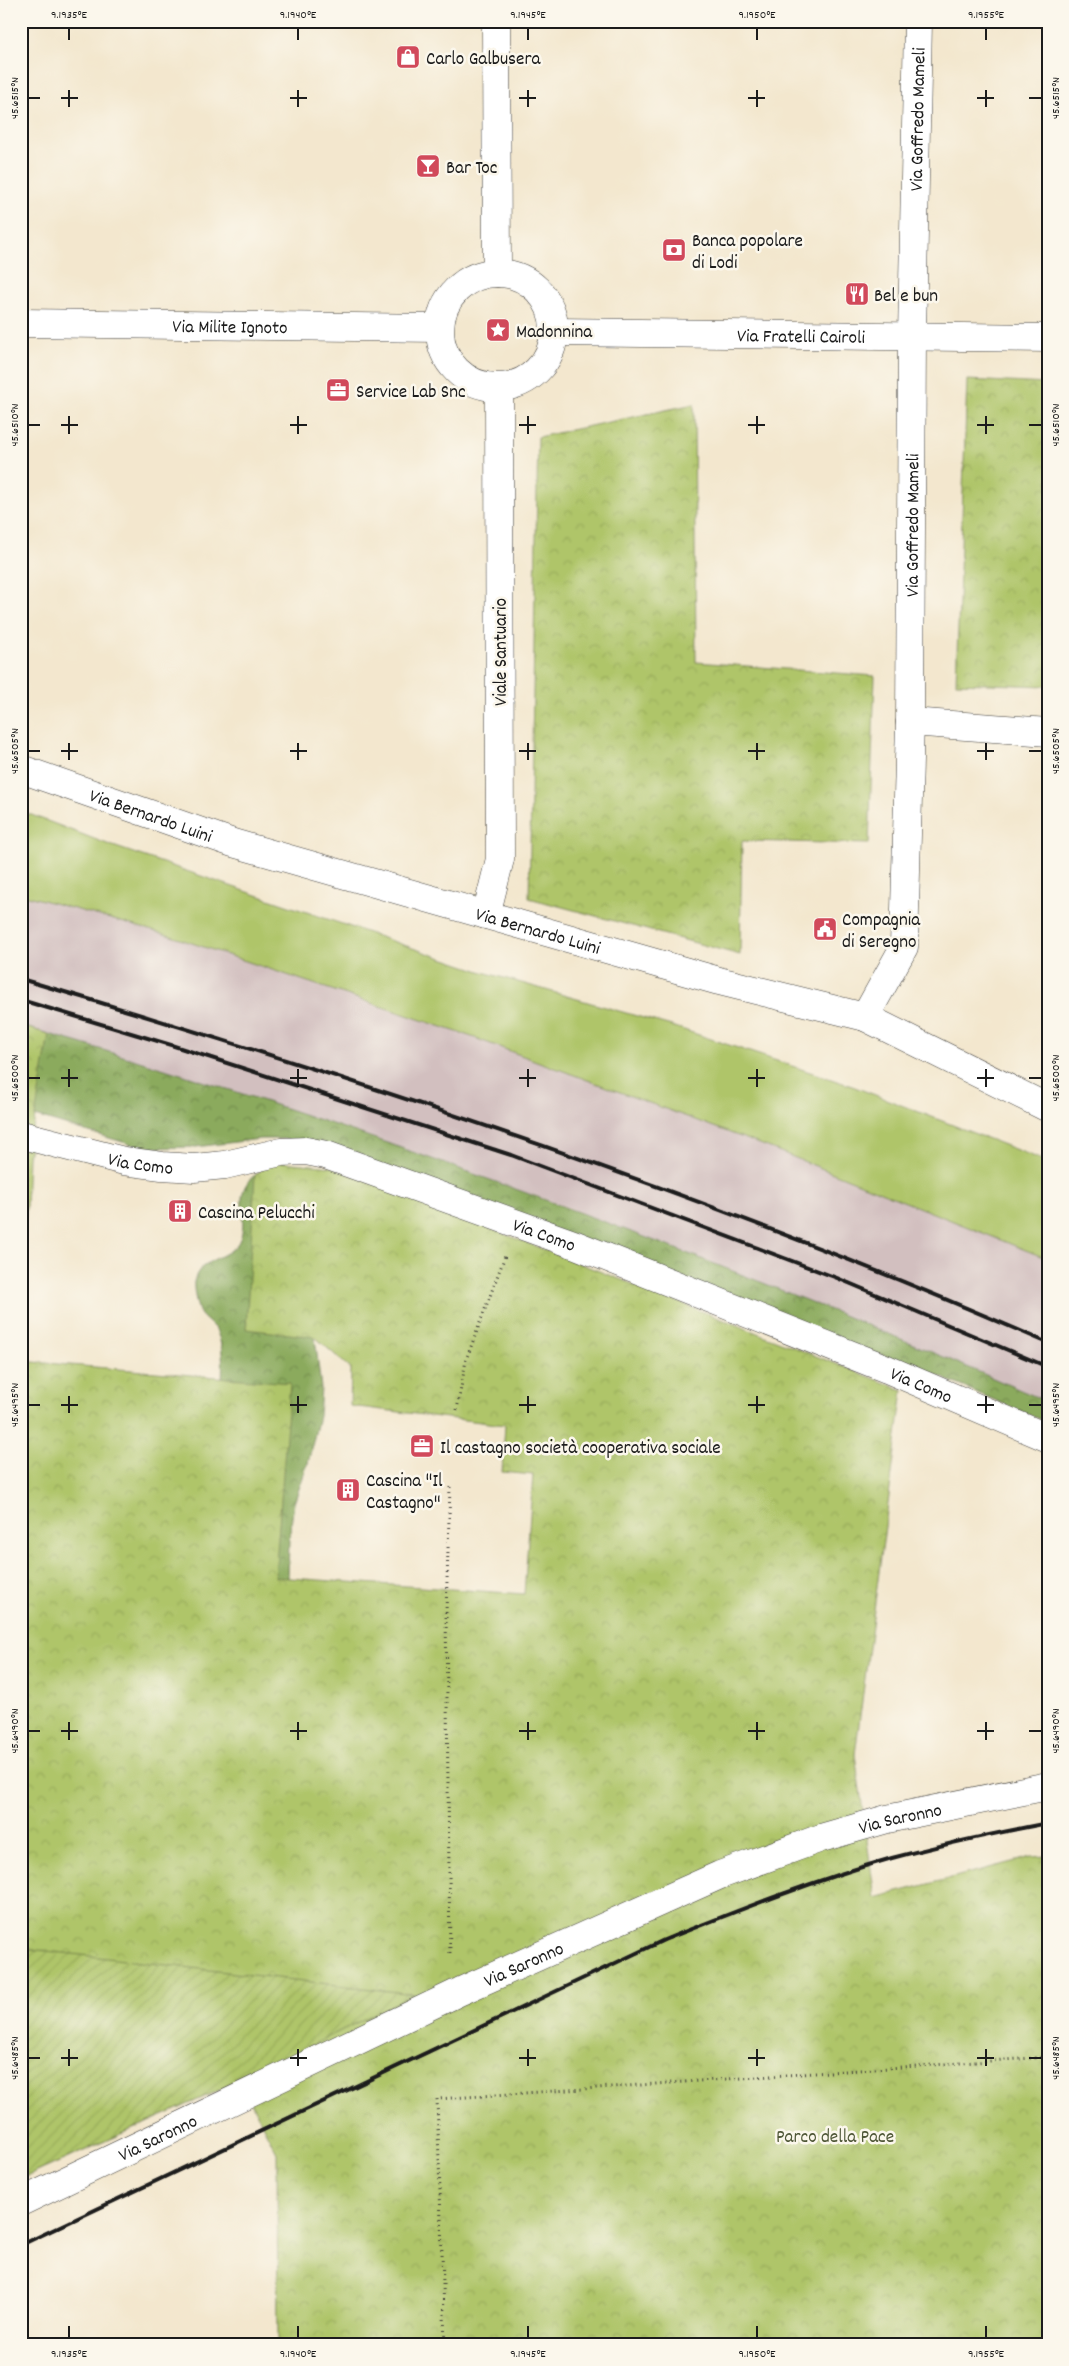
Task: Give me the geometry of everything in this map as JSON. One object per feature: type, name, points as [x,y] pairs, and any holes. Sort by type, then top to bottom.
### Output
[{"type":"street","points":[[496,21],[497,273]]},
{"type":"street","name":"Via Goffredo Mameli","points":[[865,1017],[904,947],[910,722],[912,337],[918,21]]},
{"type":"street","points":[[497,273],[518,277],[538,290],[551,311],[554,332],[552,348],[540,369],[520,384],[499,388],[470,382],[450,365],[440,341],[439,328],[445,305],[460,286],[482,275],[497,273]]},
{"type":"street","name":"Via Milite Ignoto","points":[[21,322],[439,328]]},
{"type":"street","name":"Via Fratelli Cairoli","points":[[554,332],[1048,338]]},
{"type":"street","name":"Viale Santuario","points":[[486,915],[500,859],[499,388]]},
{"type":"street","points":[[910,722],[1048,732]]},
{"type":"street","name":"Via Bernardo Luini","points":[[21,769],[233,843],[787,999],[865,1017],[1048,1108]]},
{"type":"street","name":"Via Como","points":[[22,1135],[124,1161],[194,1168],[225,1166],[281,1152],[306,1151],[344,1161],[516,1222],[887,1369],[1048,1438]]},
{"type":"street","name":"Via Saronno","points":[[21,2202],[461,1991],[720,1876],[786,1850],[887,1819],[1048,1786]]},
{"type":"path","points":[[456,1410],[466,1360],[516,1222]]},
{"type":"path","points":[[450,1488],[446,1558],[449,1950],[452,1966],[461,1991]]},
{"type":"path","points":[[445,2345],[437,2099],[1048,2057]]},
{"type":"shaded area","points":[[21,894],[171,936],[472,1037],[773,1149],[1048,1259],[1048,1402],[748,1277],[567,1207],[340,1126],[21,1026]]},
{"type":"green space","points":[[967,380],[1048,384],[1048,686],[956,683]]},
{"type":"green space","points":[[694,404],[696,662],[875,676],[869,844],[742,841],[740,955],[529,898],[538,437]]},
{"type":"green space","points":[[21,811],[110,845],[483,972],[675,1027],[852,1086],[1048,1162],[1048,1259],[773,1149],[472,1037],[171,936],[21,894]]},
{"type":"green space","points":[[21,1026],[187,1076],[297,1112],[534,1196],[683,1252],[903,1340],[1048,1402],[1048,1423],[936,1375],[284,1139],[260,1139],[196,1147],[143,1148],[21,1112]]},
{"type":"green space","points":[[21,1026],[49,1034],[28,1158],[21,1339]]},
{"type":"green space","name":"Parco della Pace","points":[[282,1162],[333,1167],[903,1390],[855,1754],[875,1898],[1031,1857],[1048,1856],[1048,2345],[278,2345],[277,2153],[240,2081],[21,2179],[21,1361],[290,1383],[275,1577],[524,1594],[533,1475],[502,1472],[505,1425],[350,1406],[351,1369],[315,1337],[246,1329],[255,1175],[265,1167]]},
{"type":"green space","points":[[255,1175],[315,1337],[321,1388],[319,1416],[308,1463],[294,1503],[289,1540],[288,1578],[293,1697],[222,1378],[219,1337],[216,1330],[200,1312],[194,1289],[194,1282],[202,1267],[230,1251],[240,1239],[243,1222],[242,1197],[248,1182]]},
{"type":"green space","points":[[21,1948],[414,1994],[240,2081],[21,2179]]},
{"type":"railway","points":[[21,979],[282,1059],[540,1145],[796,1239],[1048,1343]]},
{"type":"railway","points":[[21,1000],[171,1045],[511,1155],[837,1278],[1048,1367]]},
{"type":"railway","points":[[21,2245],[664,1940],[777,1896],[892,1858],[950,1843],[1048,1823]]},
{"type":"place","name":"Carlo Galbusera","points":[[408,57]]},
{"type":"place","name":"Bar Toc","points":[[428,166]]},
{"type":"place","name":"Banca popolare di Lodi","points":[[674,250]]},
{"type":"place","name":"Bel e bun","points":[[857,294]]},
{"type":"place","name":"Madonnina","points":[[498,330]]},
{"type":"place","name":"Service Lab Snc","points":[[338,390]]},
{"type":"place","name":"Compagnia di Seregno","points":[[825,929]]},
{"type":"place","name":"Cascina Pelucchi","points":[[180,1211]]},
{"type":"place","name":"Il castagno società cooperativa sociale","points":[[422,1446]]},
{"type":"place","name":"Cascina \"Il Castagno\"","points":[[348,1490]]}]
